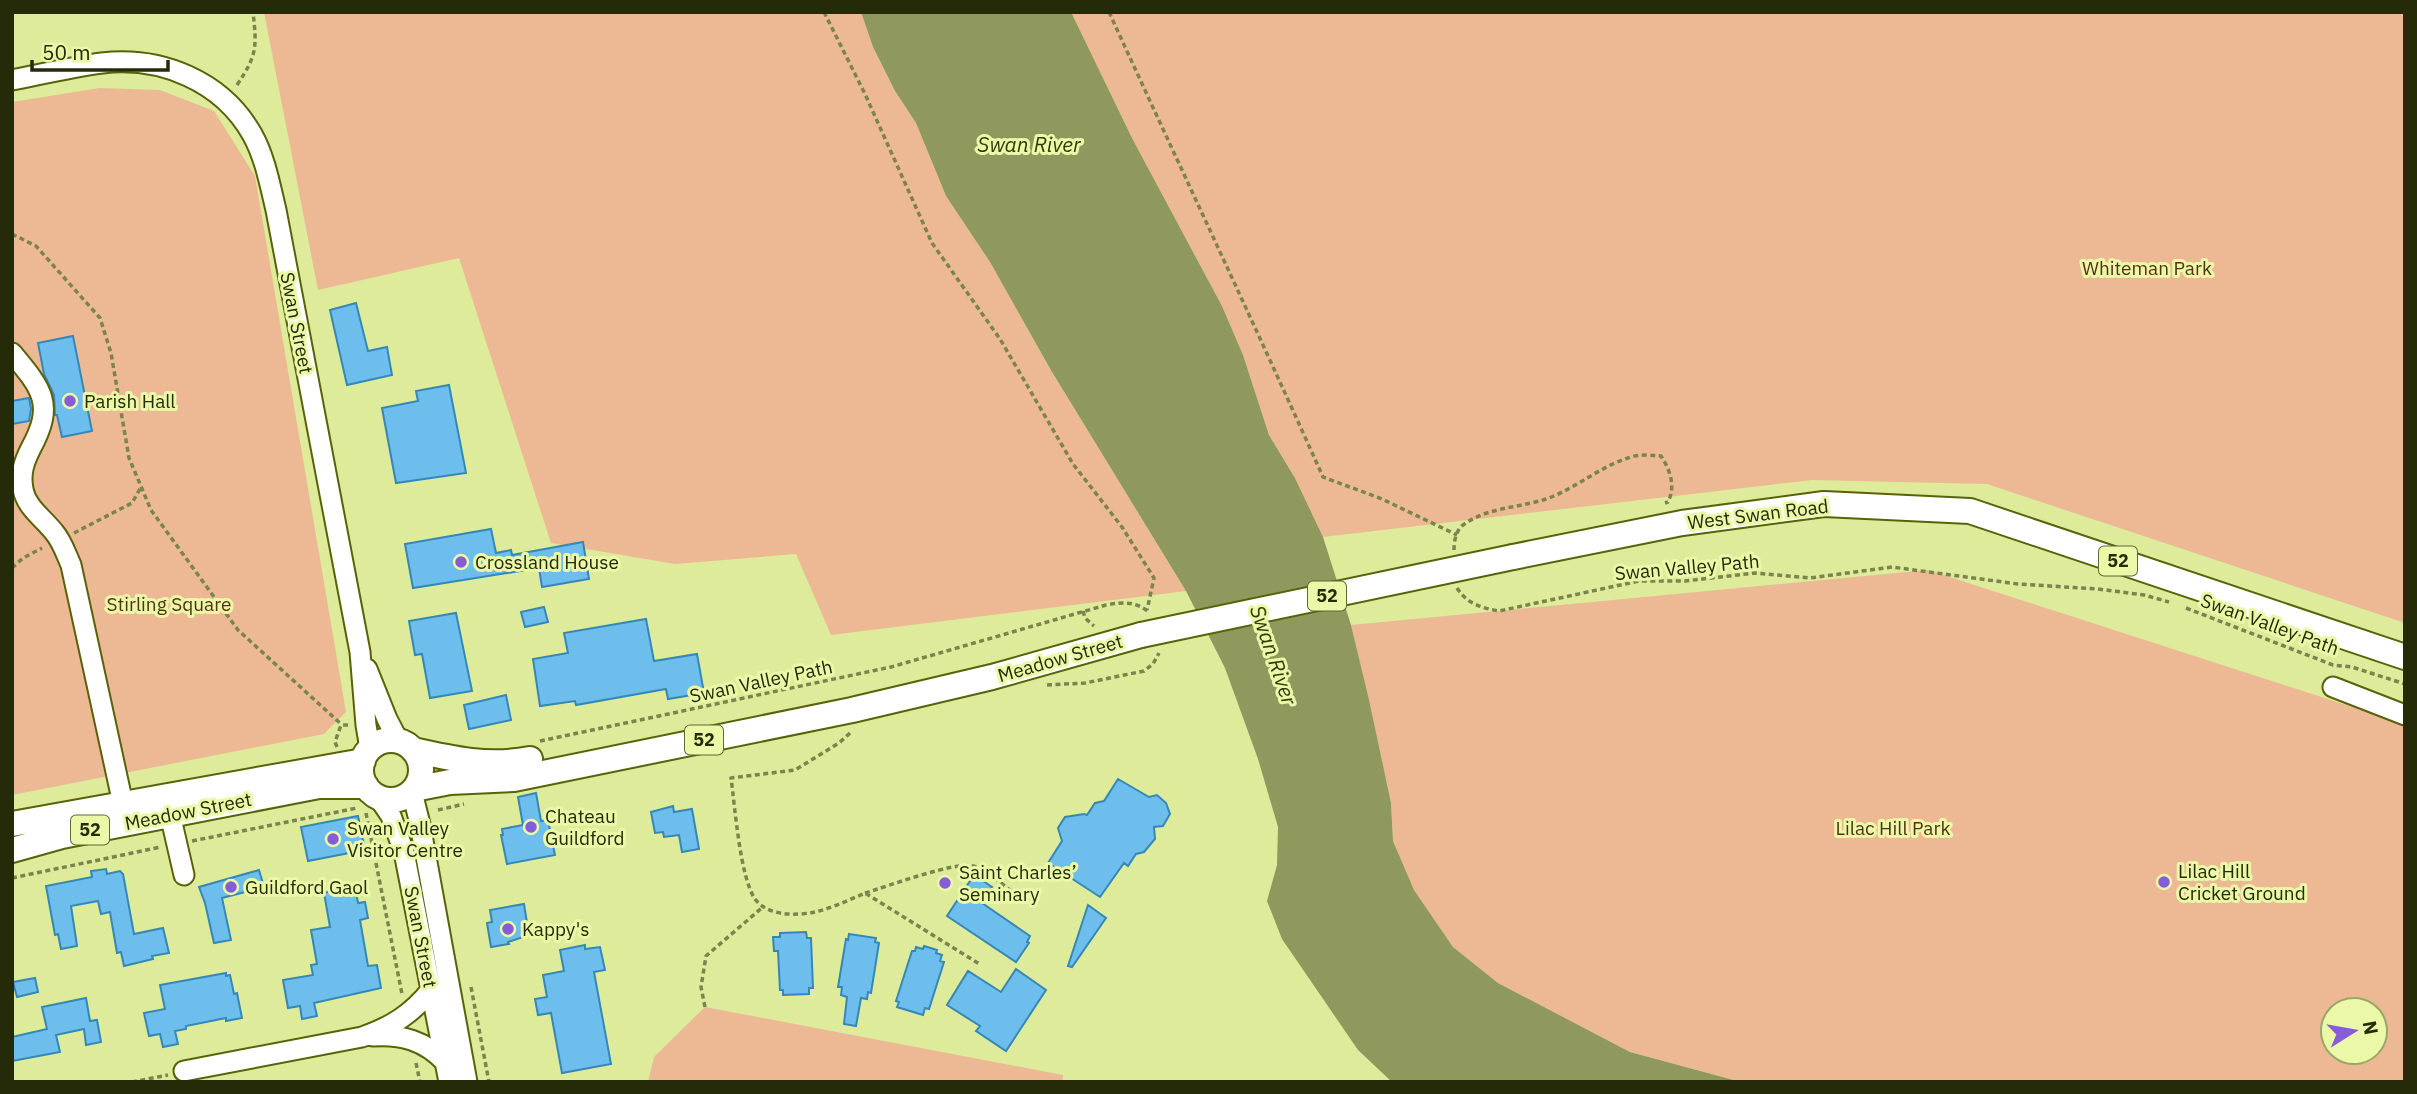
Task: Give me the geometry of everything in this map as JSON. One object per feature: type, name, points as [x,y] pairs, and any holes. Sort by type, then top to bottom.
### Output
[{"type":"main road","name":"West Swan Road","points":[[1141,635],[1682,523],[1824,503],[1970,511],[2405,657]]},
{"type":"main road","name":"Meadow Street","points":[[413,790],[450,782],[514,779],[875,705],[992,677],[1141,635]]},
{"type":"main road","name":"Meadow Street","points":[[406,746],[480,762],[519,762],[812,706],[986,665],[1141,635]]},
{"type":"main road","name":"52","points":[[367,755],[384,741],[406,746]]},
{"type":"main road","points":[[406,746],[419,761],[421,772],[413,790]]},
{"type":"main road","name":"Meadow Street","points":[[12,850],[168,805],[367,755]]},
{"type":"main road","points":[[367,755],[361,771],[372,792]]},
{"type":"main road","name":"Meadow Street","points":[[12,824],[123,804],[168,805],[319,786],[372,792]]},
{"type":"main road","name":"52","points":[[372,792],[393,800],[404,797],[413,790]]},
{"type":"street","name":"Swan Street","points":[[12,80],[103,63],[136,62],[170,68],[226,100],[253,134],[268,178],[360,652],[367,755]]},
{"type":"street","points":[[12,353],[34,380],[44,405],[41,429],[23,463],[23,492],[59,540],[71,565],[123,804]]},
{"type":"street","name":"Swan Street","points":[[360,652],[387,719],[406,746]]},
{"type":"street","points":[[2333,687],[2405,715]]},
{"type":"street","name":"Swan Street","points":[[413,790],[467,1082]]},
{"type":"street","name":"Swan Street","points":[[372,792],[391,816],[404,852],[449,1082]]},
{"type":"street","points":[[168,805],[184,875]]},
{"type":"street","points":[[362,1037],[382,1030],[406,1016],[431,990]]},
{"type":"street","points":[[184,1071],[383,1035],[412,1039],[431,1048],[445,1062]]},
{"type":"path","points":[[226,100],[253,62],[253,12]]},
{"type":"path","points":[[824,12],[865,94],[932,243],[1000,340],[1073,464],[1122,527],[1154,578],[1147,610]]},
{"type":"path","points":[[1109,12],[1323,477],[1382,499],[1457,534]]},
{"type":"path","points":[[12,234],[36,246],[100,318],[111,353],[129,458],[151,510],[238,630],[341,725]]},
{"type":"path","points":[[1453,556],[1460,527],[1483,514],[1547,499],[1631,457],[1661,456],[1666,464],[1672,493],[1668,502],[1657,506]]},
{"type":"path","points":[[12,568],[23,558],[100,522],[132,503],[141,486]]},
{"type":"path","name":"Swan Valley Path","points":[[1455,583],[1466,599],[1481,608],[1499,611],[1640,581],[1685,581],[1755,573],[1810,578],[1892,567],[1922,570],[2018,584],[2144,595],[2180,606],[2333,665],[2352,667],[2405,684]]},
{"type":"path","name":"Swan Valley Path","points":[[532,743],[891,667],[1083,611]]},
{"type":"path","points":[[875,705],[839,743],[795,770],[731,778],[747,881],[756,901],[773,912],[815,912],[865,894],[964,865],[977,868],[1015,894]]},
{"type":"path","points":[[12,878],[359,808],[366,812],[406,1016]]},
{"type":"path","points":[[865,894],[981,965]]},
{"type":"path","points":[[705,1007],[701,988],[706,956],[764,906]]},
{"type":"path","points":[[412,1039],[420,1082]]},
{"type":"path","points":[[132,1082],[184,1071]]},
{"type":"green space","points":[[264,12],[861,12],[873,47],[895,91],[916,123],[946,196],[990,262],[1052,372],[1186,591],[831,635],[796,554],[675,564],[551,543],[459,258],[318,290]]},
{"type":"green space","name":"Whiteman Park","points":[[1071,12],[2405,12],[2405,623],[1987,484],[1812,480],[1323,537],[1295,478],[1269,435],[1243,355],[1222,306],[1133,140]]},
{"type":"green space","name":"Stirling Square","points":[[100,88],[160,90],[214,111],[255,176],[346,712],[324,734],[12,795],[12,102]]},
{"type":"green space","name":"Lilac Hill Park","points":[[1928,570],[2405,724],[2405,1082],[1741,1082],[1630,1052],[1498,983],[1453,947],[1414,890],[1393,841],[1391,803],[1351,625]]},
{"type":"green space","points":[[705,1007],[1063,1075],[1063,1082],[648,1082],[654,1057]]},
{"type":"water","name":"Swan River","points":[[861,12],[1071,12],[1133,140],[1222,306],[1243,355],[1269,435],[1295,478],[1323,537],[1351,625],[1369,700],[1391,803],[1393,841],[1414,890],[1453,947],[1498,983],[1630,1052],[1741,1082],[1392,1082],[1358,1050],[1282,939],[1267,901],[1277,865],[1278,827],[1258,759],[1225,668],[1186,591],[1052,372],[990,262],[946,196],[916,123],[895,91],[873,47]]},
{"type":"building","points":[[356,303],[368,351],[387,347],[392,375],[347,385],[330,310]]},
{"type":"building","name":"Parish Hall","points":[[73,336],[92,431],[62,437],[55,415],[54,395],[44,374],[38,343]]},
{"type":"building","points":[[449,385],[466,473],[396,483],[382,408],[418,401],[416,391]]},
{"type":"building","points":[[29,398],[29,421],[12,424],[12,401]]},
{"type":"building","name":"Crossland House","points":[[491,529],[496,553],[511,550],[512,555],[583,542],[589,579],[542,587],[539,568],[413,588],[405,544]]},
{"type":"building","points":[[544,607],[548,622],[525,627],[521,612]]},
{"type":"building","points":[[456,613],[472,691],[430,698],[422,654],[415,655],[409,621]]},
{"type":"building","points":[[646,619],[654,661],[697,654],[704,693],[668,699],[666,689],[576,705],[575,701],[540,706],[533,659],[568,653],[564,633]]},
{"type":"building","points":[[506,695],[511,720],[469,729],[464,705]]},
{"type":"building","points":[[1118,779],[1149,797],[1157,795],[1166,803],[1170,814],[1163,826],[1154,827],[1155,839],[1144,852],[1136,854],[1128,866],[1124,863],[1100,897],[1048,863],[1062,841],[1058,828],[1065,817],[1087,815],[1095,803],[1104,801]]},
{"type":"building","name":"Chateau Guildford","points":[[536,793],[541,821],[548,820],[555,855],[507,864],[502,829],[523,825],[518,797]]},
{"type":"building","points":[[673,806],[674,812],[692,809],[699,849],[682,852],[679,835],[664,837],[663,832],[655,833],[651,812]]},
{"type":"building","name":"Swan Valley Visitor Centre","points":[[358,816],[365,850],[308,861],[301,827]]},
{"type":"building","points":[[106,869],[107,874],[120,871],[123,874],[134,934],[163,928],[169,953],[124,966],[121,952],[117,953],[110,912],[101,914],[98,901],[71,906],[77,946],[61,949],[58,934],[55,935],[46,886],[92,877],[91,871]]},
{"type":"building","points":[[259,870],[264,887],[222,898],[231,940],[214,943],[199,887]]},
{"type":"building","points":[[974,875],[992,887],[982,903],[1030,936],[1027,942],[1029,943],[1016,962],[947,916]]},
{"type":"building","points":[[355,885],[358,903],[365,902],[368,918],[360,920],[368,966],[377,965],[381,988],[314,1003],[317,1016],[302,1019],[300,1006],[288,1008],[283,980],[313,975],[311,965],[317,964],[311,930],[330,927],[324,893]]},
{"type":"building","name":"Kappy's","points":[[524,904],[529,935],[508,942],[509,944],[491,947],[487,923],[492,922],[490,910]]},
{"type":"building","points":[[1088,905],[1106,918],[1072,967],[1068,966]]},
{"type":"building","points":[[806,932],[807,938],[811,938],[813,988],[809,988],[809,994],[783,995],[783,990],[780,990],[778,951],[774,951],[773,937],[780,937],[780,933]]},
{"type":"building","points":[[849,934],[876,938],[875,942],[879,943],[871,993],[868,992],[867,999],[861,998],[856,1026],[844,1024],[847,997],[841,995],[842,987],[838,987]]},
{"type":"building","points":[[585,945],[585,949],[600,947],[605,970],[594,972],[611,1064],[562,1073],[551,1013],[538,1015],[535,999],[547,997],[543,975],[564,971],[560,950]]},
{"type":"building","points":[[924,946],[937,950],[936,953],[942,955],[940,961],[944,962],[929,1009],[925,1008],[923,1015],[897,1007],[899,1002],[896,1001],[912,951],[915,951],[916,947],[923,949]]},
{"type":"building","points":[[1016,969],[1046,990],[1006,1051],[976,1031],[980,1026],[947,1005],[968,971],[1001,992]]},
{"type":"building","points":[[226,973],[226,976],[230,975],[234,994],[237,993],[242,1018],[226,1021],[226,1018],[186,1026],[186,1029],[175,1031],[178,1044],[163,1047],[160,1034],[149,1036],[144,1013],[165,1009],[160,985]]},
{"type":"building","points":[[35,978],[38,992],[17,997],[13,982]]},
{"type":"building","points":[[86,998],[90,1021],[97,1020],[101,1042],[86,1045],[84,1029],[56,1035],[60,1052],[12,1061],[12,1037],[47,1029],[42,1007]]},
{"type":"place","name":"Parish Hall","points":[[70,401]]},
{"type":"place","name":"Crossland House","points":[[461,562]]},
{"type":"place","name":"Chateau Guildford","points":[[531,827]]},
{"type":"place","name":"Swan Valley Visitor Centre","points":[[333,839]]},
{"type":"place","name":"Lilac Hill Cricket Ground","points":[[2164,882]]},
{"type":"place","name":"Saint Charles’ Seminary","points":[[945,883]]},
{"type":"place","name":"Guildford Gaol","points":[[231,887]]},
{"type":"place","name":"Kappy's","points":[[508,929]]}]
